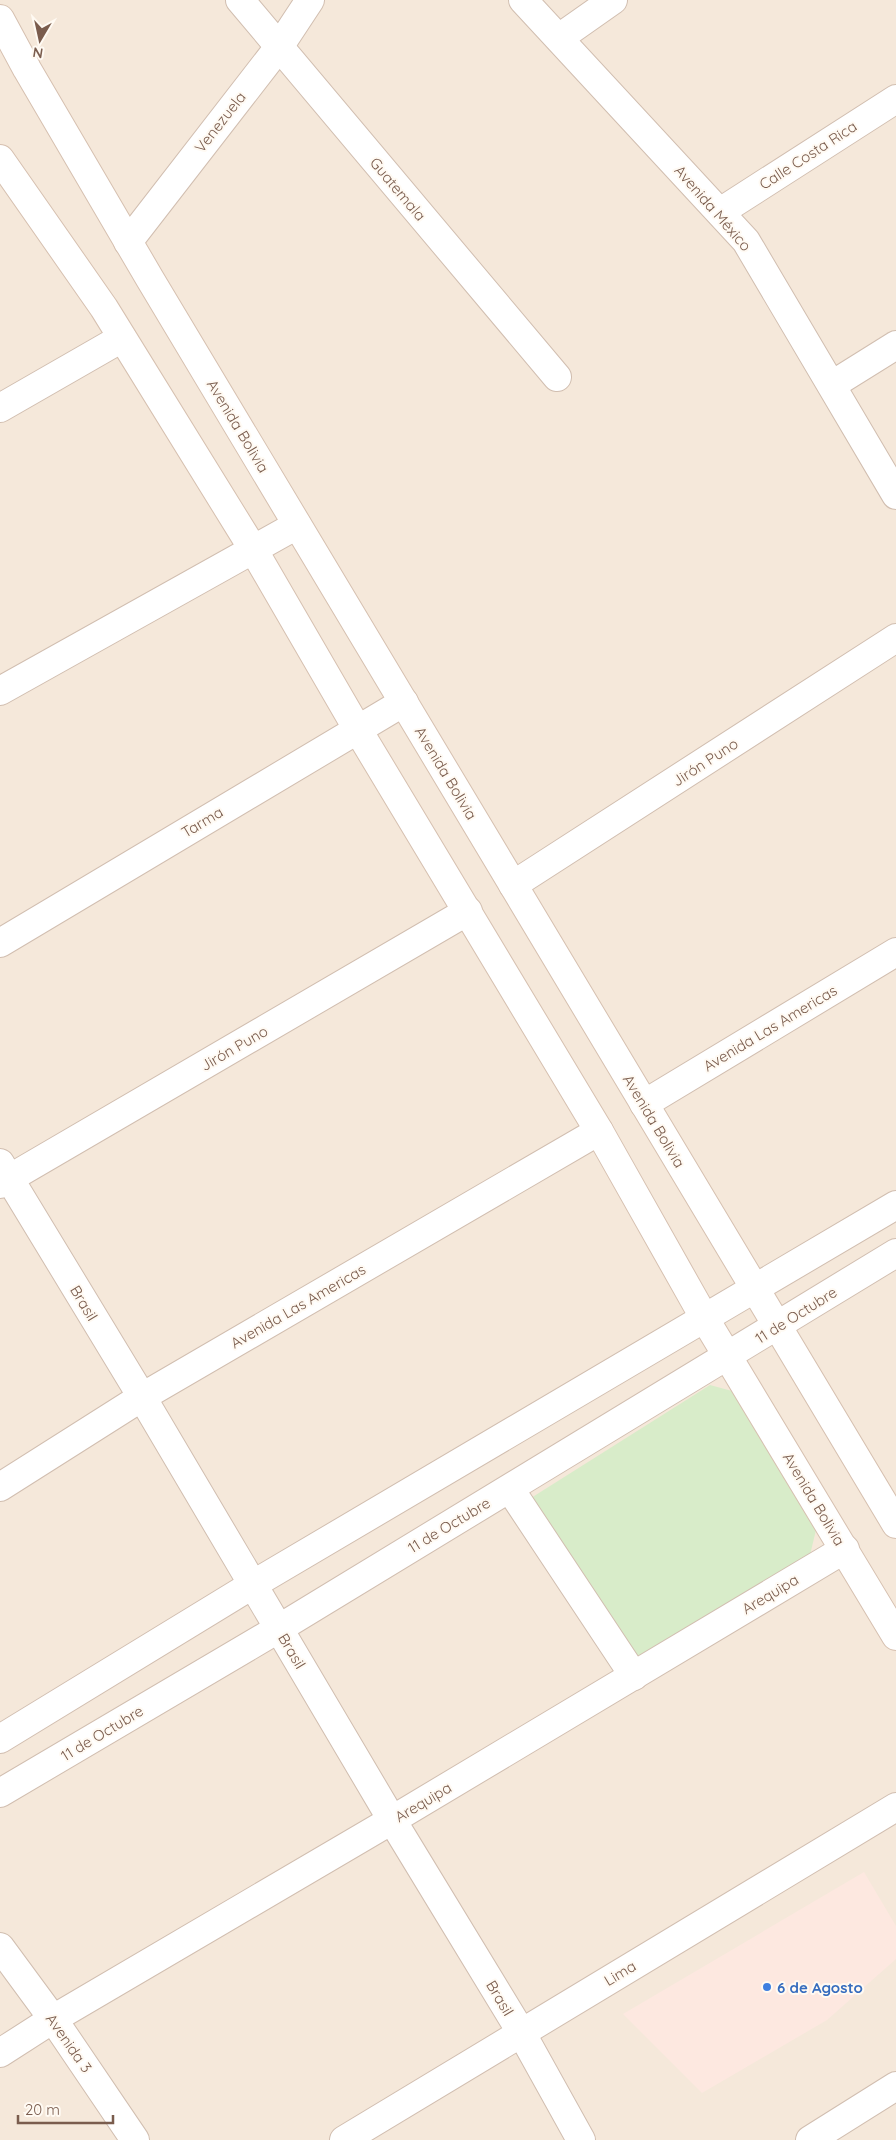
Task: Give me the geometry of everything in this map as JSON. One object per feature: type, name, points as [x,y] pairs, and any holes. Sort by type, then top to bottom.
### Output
[{"type":"street","name":"Guatemala","points":[[240,0],[557,377]]},
{"type":"street","name":"Venezuela","points":[[128,242],[279,47],[310,0]]},
{"type":"street","name":"Avenida México","points":[[524,0],[746,241],[896,495]]},
{"type":"street","points":[[558,38],[613,0]]},
{"type":"street","name":"Avenida Bolivia","points":[[0,20],[27,70],[128,242],[895,1521]]},
{"type":"street","name":"Calle Costa Rica","points":[[720,212],[896,99]]},
{"type":"street","name":"Avenida Bolivia","points":[[0,159],[104,308],[253,549],[358,730],[600,1131],[705,1319],[896,1636]]},
{"type":"street","points":[[0,408],[122,338]]},
{"type":"street","points":[[832,385],[896,345]]},
{"type":"street","points":[[0,691],[297,525]]},
{"type":"street","name":"Jirón Puno","points":[[513,885],[896,638]]},
{"type":"street","name":"Tarma","points":[[0,943],[404,702]]},
{"type":"street","name":"Jirón Puno","points":[[3,1175],[468,911]]},
{"type":"street","name":"Avenida Las Americas","points":[[644,1104],[896,952]]},
{"type":"street","name":"Avenida Las Americas","points":[[0,1487],[142,1397],[600,1131]]},
{"type":"street","name":"Brasil","points":[[3,1175],[142,1397],[392,1820],[522,2032],[581,2140]]},
{"type":"street","points":[[0,1738],[252,1585],[896,1205]]},
{"type":"street","name":"11 de Octubre","points":[[0,1792],[510,1489],[896,1254]]},
{"type":"street","points":[[510,1489],[634,1676]]},
{"type":"street","name":"Arequipa","points":[[0,2054],[52,2019],[392,1820],[845,1549]]},
{"type":"street","name":"Lima","points":[[344,2140],[896,1807]]},
{"type":"street","name":"Avenida 3","points":[[0,1946],[135,2140]]},
{"type":"street","points":[[810,2140],[896,2086]]},
{"type":"shaded area","points":[[0,0],[896,0],[896,2140],[0,2140]]},
{"type":"shaded area","name":"6 de Agosto","points":[[864,1872],[896,1926],[896,1959],[827,2020],[702,2093],[623,2014]]},
{"type":"green space","points":[[710,1385],[732,1391],[816,1530],[810,1555],[631,1660],[531,1498]]},
{"type":"place","name":"6 de Agosto","points":[[767,1987]]}]
